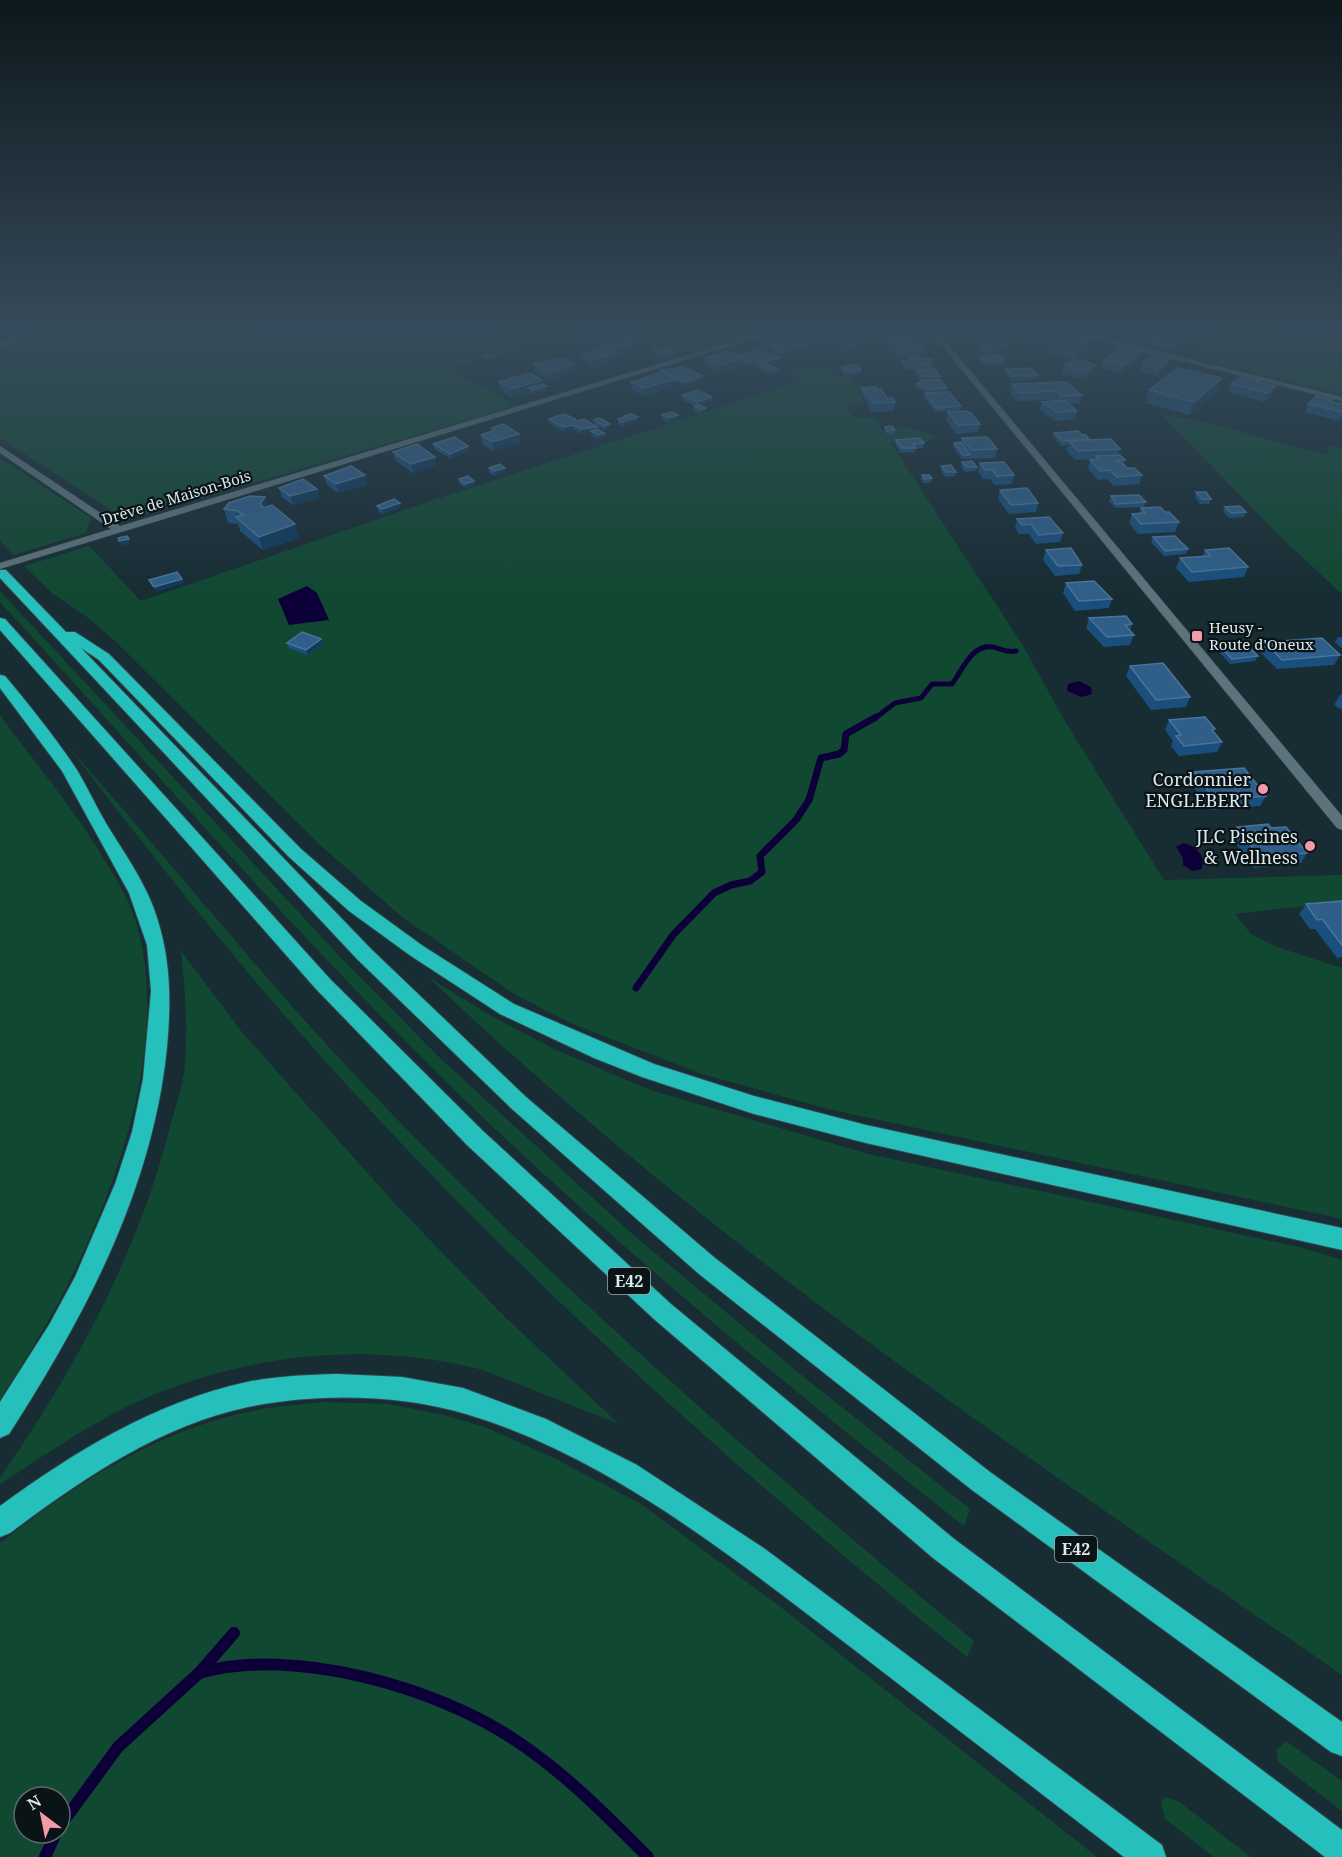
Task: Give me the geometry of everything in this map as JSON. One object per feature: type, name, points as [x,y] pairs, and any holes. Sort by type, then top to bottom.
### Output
[{"type":"highway","name":"E42","points":[[1,569],[364,954],[519,1103],[706,1266],[816,1349],[981,1481],[1342,1740]]},
{"type":"highway","points":[[46,619],[104,657],[295,854],[355,906],[417,951],[507,1009],[620,1060],[754,1105],[866,1134],[1342,1239]]},
{"type":"highway","name":"E42","points":[[0,622],[323,984],[475,1138],[663,1312],[943,1548],[1342,1850]]},
{"type":"highway","points":[[0,679],[30,716],[77,785],[99,828],[138,890],[153,935],[160,986],[155,1076],[147,1114],[128,1178],[102,1244],[78,1293],[49,1348],[0,1425]]},
{"type":"highway","points":[[0,1523],[64,1477],[131,1438],[201,1408],[245,1395],[291,1388],[344,1386],[408,1392],[488,1408],[525,1423],[619,1469],[673,1502],[792,1585],[1150,1857]]},
{"type":"street","name":"Drève de Maison-Bois","points":[[1,569],[73,544],[487,419]]},
{"type":"street","points":[[1006,419],[1342,825]]},
{"type":"street","points":[[0,449],[119,530]]},
{"type":"green space","points":[[0,419],[473,419],[140,516],[120,516],[0,438]]},
{"type":"green space","points":[[685,419],[875,419],[883,430],[909,428],[935,437],[919,444],[890,442],[1022,644],[1066,723],[1164,880],[1342,875],[1342,902],[1235,914],[1251,934],[1277,947],[1342,968],[1342,1219],[828,1109],[702,1074],[570,1023],[514,994],[402,917],[320,845],[116,642],[91,620],[52,593],[24,566],[89,546],[141,601],[433,500]]},
{"type":"green space","points":[[1165,419],[1197,420],[1327,455],[1330,446],[1342,449],[1342,594],[1287,543]]},
{"type":"green space","points":[[0,458],[91,518],[86,533],[13,555],[0,540]]},
{"type":"green space","points":[[0,591],[344,961],[440,1058],[630,1232],[799,1373],[970,1509],[964,1526],[665,1281],[492,1126],[364,999],[242,868],[0,602]]},
{"type":"green space","points":[[0,715],[80,822],[125,896],[135,919],[145,964],[147,1010],[144,1057],[135,1105],[106,1197],[61,1297],[0,1400]]},
{"type":"green space","points":[[67,745],[317,1034],[427,1150],[502,1224],[655,1367],[813,1506],[974,1641],[967,1657],[881,1587],[712,1442],[548,1291],[469,1213],[391,1133],[283,1014],[188,900]]},
{"type":"green space","points":[[181,951],[242,1032],[397,1206],[504,1316],[619,1424],[479,1369],[436,1360],[393,1356],[350,1354],[307,1357],[222,1372],[181,1384],[141,1400],[87,1428],[0,1484],[0,1478],[53,1396],[101,1310],[122,1266],[157,1174],[181,1088],[185,1065],[186,1008]]},
{"type":"green space","points":[[428,977],[488,1014],[552,1048],[650,1090],[869,1154],[1299,1247],[1342,1260],[1342,1675],[987,1428],[756,1257],[643,1167],[534,1074]]},
{"type":"green space","points":[[324,1402],[388,1404],[444,1415],[485,1427],[556,1459],[641,1504],[778,1605],[1097,1857],[0,1857],[0,1543],[93,1477],[126,1458],[194,1427],[230,1416],[269,1408]]},
{"type":"green space","points":[[1286,1741],[1342,1781],[1342,1811],[1278,1762],[1276,1750]]},
{"type":"green space","points":[[1166,1797],[1178,1801],[1251,1857],[1214,1857],[1165,1819],[1161,1801]]},
{"type":"shaded area","points":[[307,586],[317,593],[329,620],[289,625],[278,599]]},
{"type":"shaded area","points":[[1079,681],[1091,687],[1092,694],[1082,697],[1067,691],[1068,684]]},
{"type":"shaded area","points":[[1183,843],[1199,852],[1203,859],[1202,869],[1192,871],[1183,865],[1183,858],[1176,847]]},
{"type":"building","points":[[549,419],[574,419],[578,421],[584,419],[597,427],[581,429],[573,425],[564,427]]},
{"type":"building","points":[[600,419],[610,424],[605,426],[594,420]]},
{"type":"building","points":[[619,419],[633,419],[623,422]]},
{"type":"building","points":[[953,419],[976,419],[980,424],[958,425]]},
{"type":"building","points":[[503,424],[519,434],[492,442],[481,435],[495,430],[492,428]]},
{"type":"building","points":[[892,426],[895,430],[887,431],[885,427]]},
{"type":"building","points":[[598,429],[604,433],[598,435],[591,431]]},
{"type":"building","points":[[1078,431],[1089,439],[1063,441],[1054,433]]},
{"type":"building","points":[[455,437],[468,446],[450,454],[433,444]]},
{"type":"building","points":[[987,437],[997,449],[971,450],[962,438]]},
{"type":"building","points":[[920,438],[924,443],[913,444],[916,448],[902,448],[896,440]]},
{"type":"building","points":[[1111,439],[1120,449],[1078,451],[1069,441]]},
{"type":"building","points":[[961,442],[970,455],[963,455],[954,443]]},
{"type":"building","points":[[417,444],[435,457],[411,464],[393,452]]},
{"type":"building","points":[[1120,455],[1125,460],[1114,461],[1121,462],[1127,468],[1134,468],[1142,475],[1117,477],[1110,470],[1100,471],[1090,460],[1099,459],[1096,456]]},
{"type":"building","points":[[972,461],[977,467],[966,467],[962,462]]},
{"type":"building","points":[[1004,462],[1014,475],[997,476],[992,470],[985,470],[980,463]]},
{"type":"building","points":[[500,464],[505,468],[494,471],[489,468]]},
{"type":"building","points":[[951,465],[956,472],[946,472],[941,466]]},
{"type":"building","points":[[351,466],[365,475],[336,484],[324,476]]},
{"type":"building","points":[[922,475],[929,475],[932,478],[924,479]]},
{"type":"building","points":[[468,476],[474,481],[465,484],[459,479]]},
{"type":"building","points":[[303,479],[317,489],[290,496],[279,488]]},
{"type":"building","points":[[1027,488],[1038,503],[1011,505],[1000,490]]},
{"type":"building","points":[[1196,492],[1206,492],[1211,499],[1202,499]]},
{"type":"building","points":[[1139,495],[1146,502],[1116,504],[1111,496]]},
{"type":"building","points":[[250,496],[265,497],[260,504],[264,508],[272,505],[295,524],[259,537],[236,517],[243,515],[238,511],[224,509],[229,503]]},
{"type":"building","points":[[394,499],[400,503],[382,509],[377,506]]},
{"type":"building","points":[[1240,506],[1246,512],[1231,513],[1225,507]]},
{"type":"building","points":[[1160,507],[1179,522],[1141,524],[1132,514],[1145,513],[1141,508]]},
{"type":"building","points":[[1049,517],[1063,533],[1039,535],[1031,524],[1022,525],[1017,519]]},
{"type":"building","points":[[127,536],[129,539],[119,541],[118,538]]},
{"type":"building","points":[[1175,536],[1188,549],[1165,551],[1153,537]]},
{"type":"building","points":[[1071,548],[1082,565],[1058,566],[1046,550]]},
{"type":"building","points":[[1229,548],[1248,567],[1192,572],[1180,558],[1211,556],[1205,550]]},
{"type":"building","points":[[177,572],[182,579],[154,587],[149,580]]},
{"type":"building","points":[[1094,581],[1112,599],[1079,601],[1066,583]]},
{"type":"building","points":[[1126,616],[1132,624],[1125,625],[1134,635],[1107,637],[1089,618]]},
{"type":"building","points":[[302,632],[321,639],[306,650],[287,643]]},
{"type":"building","points":[[1322,638],[1340,655],[1282,660],[1265,642]]},
{"type":"building","points":[[1248,646],[1258,656],[1232,659],[1222,648]]},
{"type":"building","points":[[1163,663],[1190,697],[1156,700],[1130,666]]},
{"type":"building","points":[[1205,717],[1222,742],[1184,746],[1176,736],[1181,735],[1169,720]]},
{"type":"building","points":[[1244,768],[1266,796],[1215,800],[1194,772]]},
{"type":"building","points":[[1268,824],[1271,828],[1286,827],[1307,853],[1260,858],[1237,827]]},
{"type":"building","points":[[1342,901],[1342,945],[1322,919],[1317,920],[1306,904]]},
{"type":"waterway","points":[[874,719],[895,703],[921,698],[932,684],[952,684],[968,659],[979,649],[993,647],[1016,651]]},
{"type":"waterway","points":[[636,988],[673,935],[714,893],[731,885],[750,881],[762,872],[760,856],[796,820],[809,800],[821,758],[839,754],[844,750],[846,734],[876,717]]},
{"type":"waterway","points":[[199,1673],[234,1633]]},
{"type":"waterway","points":[[199,1673],[236,1666],[276,1665],[319,1668],[362,1676],[405,1688],[445,1703],[483,1721],[515,1740],[551,1766],[648,1857]]},
{"type":"waterway","points":[[72,1810],[118,1747],[199,1673]]},
{"type":"waterway","points":[[45,1857],[50,1845]]},
{"type":"place","name":"Heusy - Route d'Oneux","points":[[1197,636]]},
{"type":"place","name":"Cordonnier ENGLEBERT","points":[[1263,789]]},
{"type":"place","name":"JLC Piscines & Wellness","points":[[1310,846]]}]
